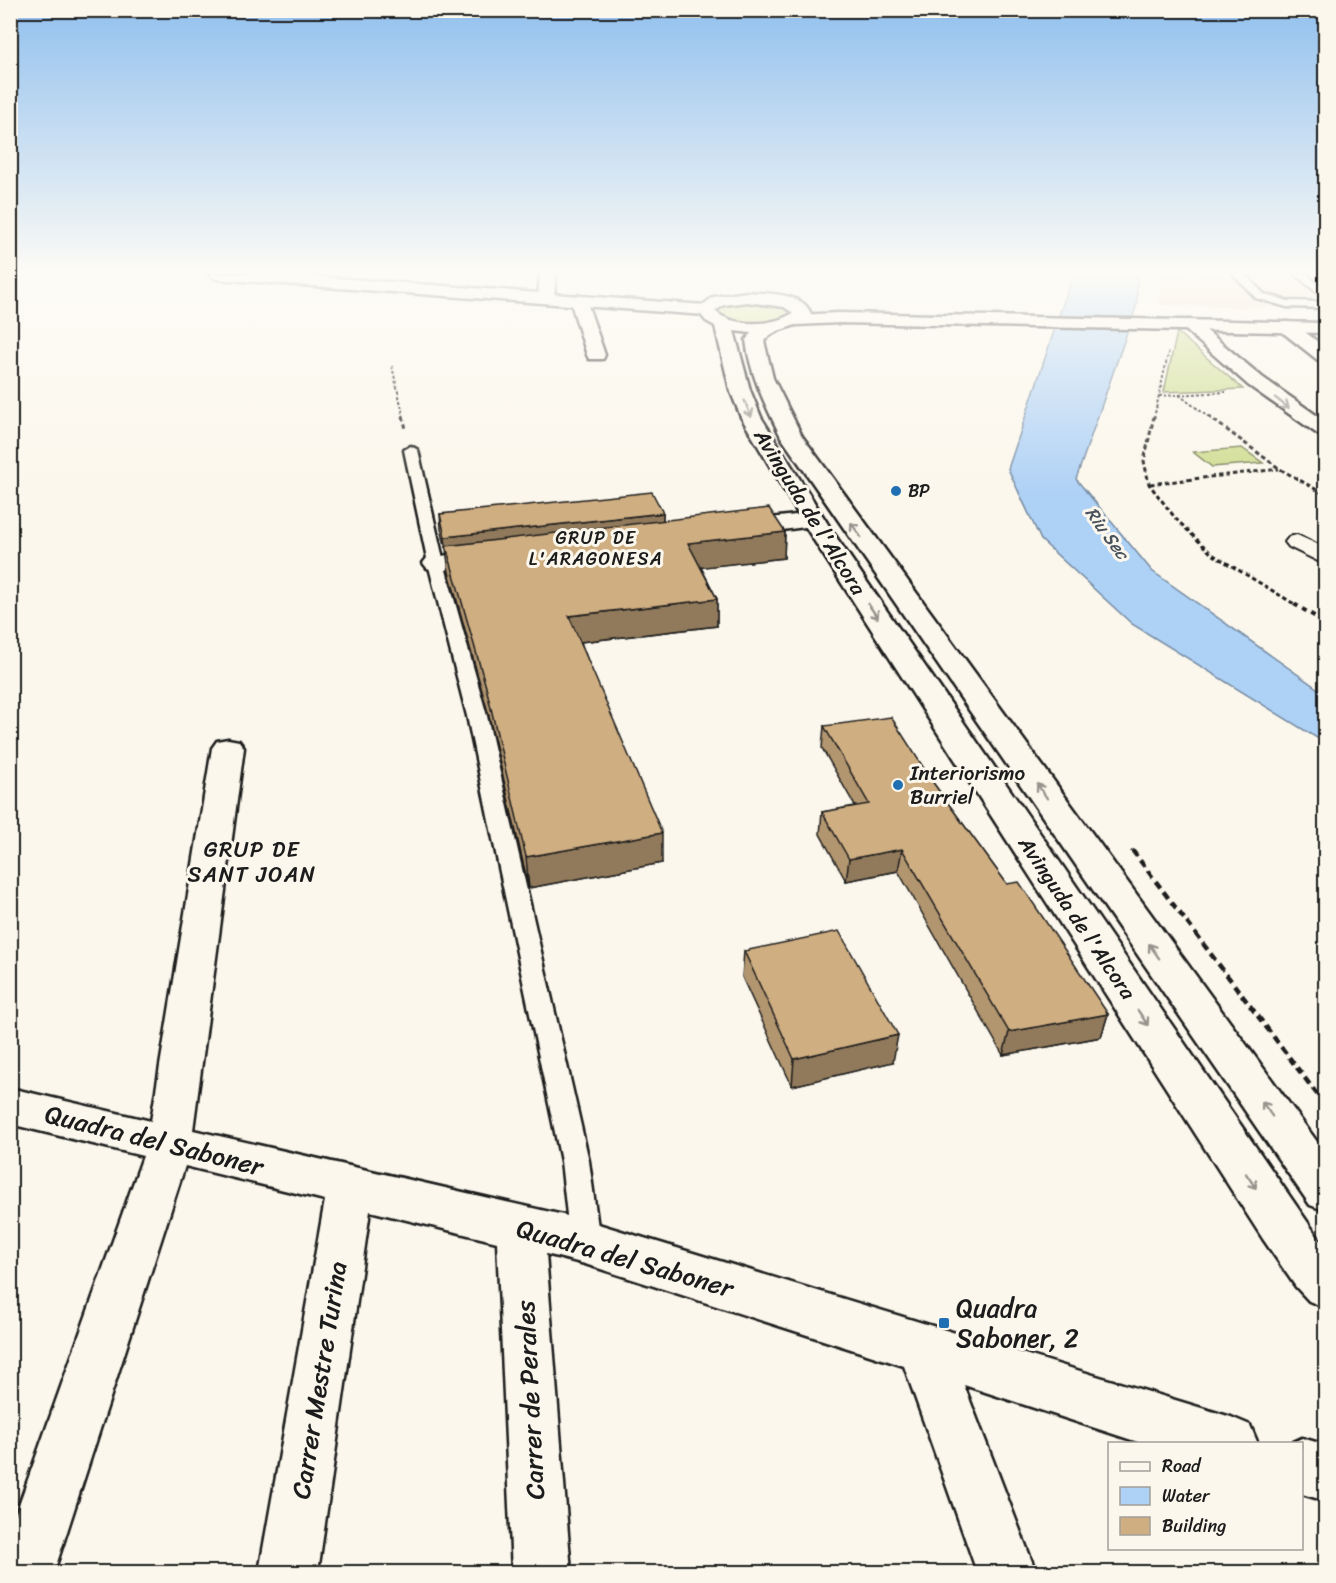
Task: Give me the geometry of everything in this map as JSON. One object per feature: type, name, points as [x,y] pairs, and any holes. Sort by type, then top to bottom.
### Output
[{"type":"street","points":[[594,348],[596,355]]},
{"type":"street","name":"Avinguda de l'Alcora","points":[[728,348],[751,417],[813,520],[1280,1224],[1313,1271],[1326,1285]]},
{"type":"street","name":"Avinguda de l'Alcora","points":[[755,348],[767,388],[792,437],[1326,1191]]},
{"type":"street","points":[[1211,348],[1297,414],[1326,431]]},
{"type":"street","points":[[709,532],[813,520]]},
{"type":"street","points":[[1297,542],[1326,558]]},
{"type":"street","points":[[436,563],[519,554]]},
{"type":"street","points":[[25,1572],[169,1145],[228,748]]},
{"type":"street","name":"Quadra del Saboner","points":[[10,1106],[585,1242],[1228,1442]]},
{"type":"street","name":"Carrer Mestre Turina","points":[[288,1572],[350,1187]]},
{"type":"street","name":"Carrer de Perales","points":[[520,1227],[541,1572]]},
{"type":"street","points":[[923,1346],[1006,1572]]},
{"type":"street","points":[[1303,1466],[1326,1473]]},
{"type":"lane","points":[[411,450],[436,563],[477,716],[575,1161],[585,1242]]},
{"type":"path","points":[[1175,348],[1159,396],[1144,461],[1149,484],[1176,519],[1212,554],[1326,623]]},
{"type":"path","points":[[392,366],[411,450]]},
{"type":"path","points":[[1159,396],[1266,390]]},
{"type":"path","points":[[1179,395],[1280,468],[1326,495]]},
{"type":"path","points":[[1149,484],[1280,468]]},
{"type":"green space","points":[[1174,348],[1195,348],[1243,389],[1164,392]]},
{"type":"green space","points":[[1242,448],[1263,463],[1212,467],[1193,452]]},
{"type":"water","name":"Riu Sec","points":[[1048,348],[1122,348],[1076,479],[1152,571],[1325,694],[1325,743],[1132,624],[1041,540],[1008,469]]},
{"type":"building","points":[[652,492],[663,513],[445,537],[440,514]]},
{"type":"building","points":[[769,508],[785,532],[688,543],[717,599],[569,616],[662,833],[526,857],[486,687],[446,546]]},
{"type":"building","points":[[891,717],[934,784],[1007,884],[1019,882],[1108,1014],[1009,1032],[902,849],[849,859],[822,812],[869,804],[824,726]]},
{"type":"building","points":[[839,931],[898,1035],[794,1059],[744,951]]},
{"type":"place","name":"BP","points":[[896,491]]},
{"type":"place","name":"Interiorismo Burriel","points":[[898,785]]},
{"type":"place","name":"Quadra Saboner, 2","points":[[944,1323]]},
{"type":"district","name":"GRUP DE L'ARAGONESA","points":[[596,548]]},
{"type":"district","name":"GRUP DE SANT JOAN","points":[[252,862]]}]
